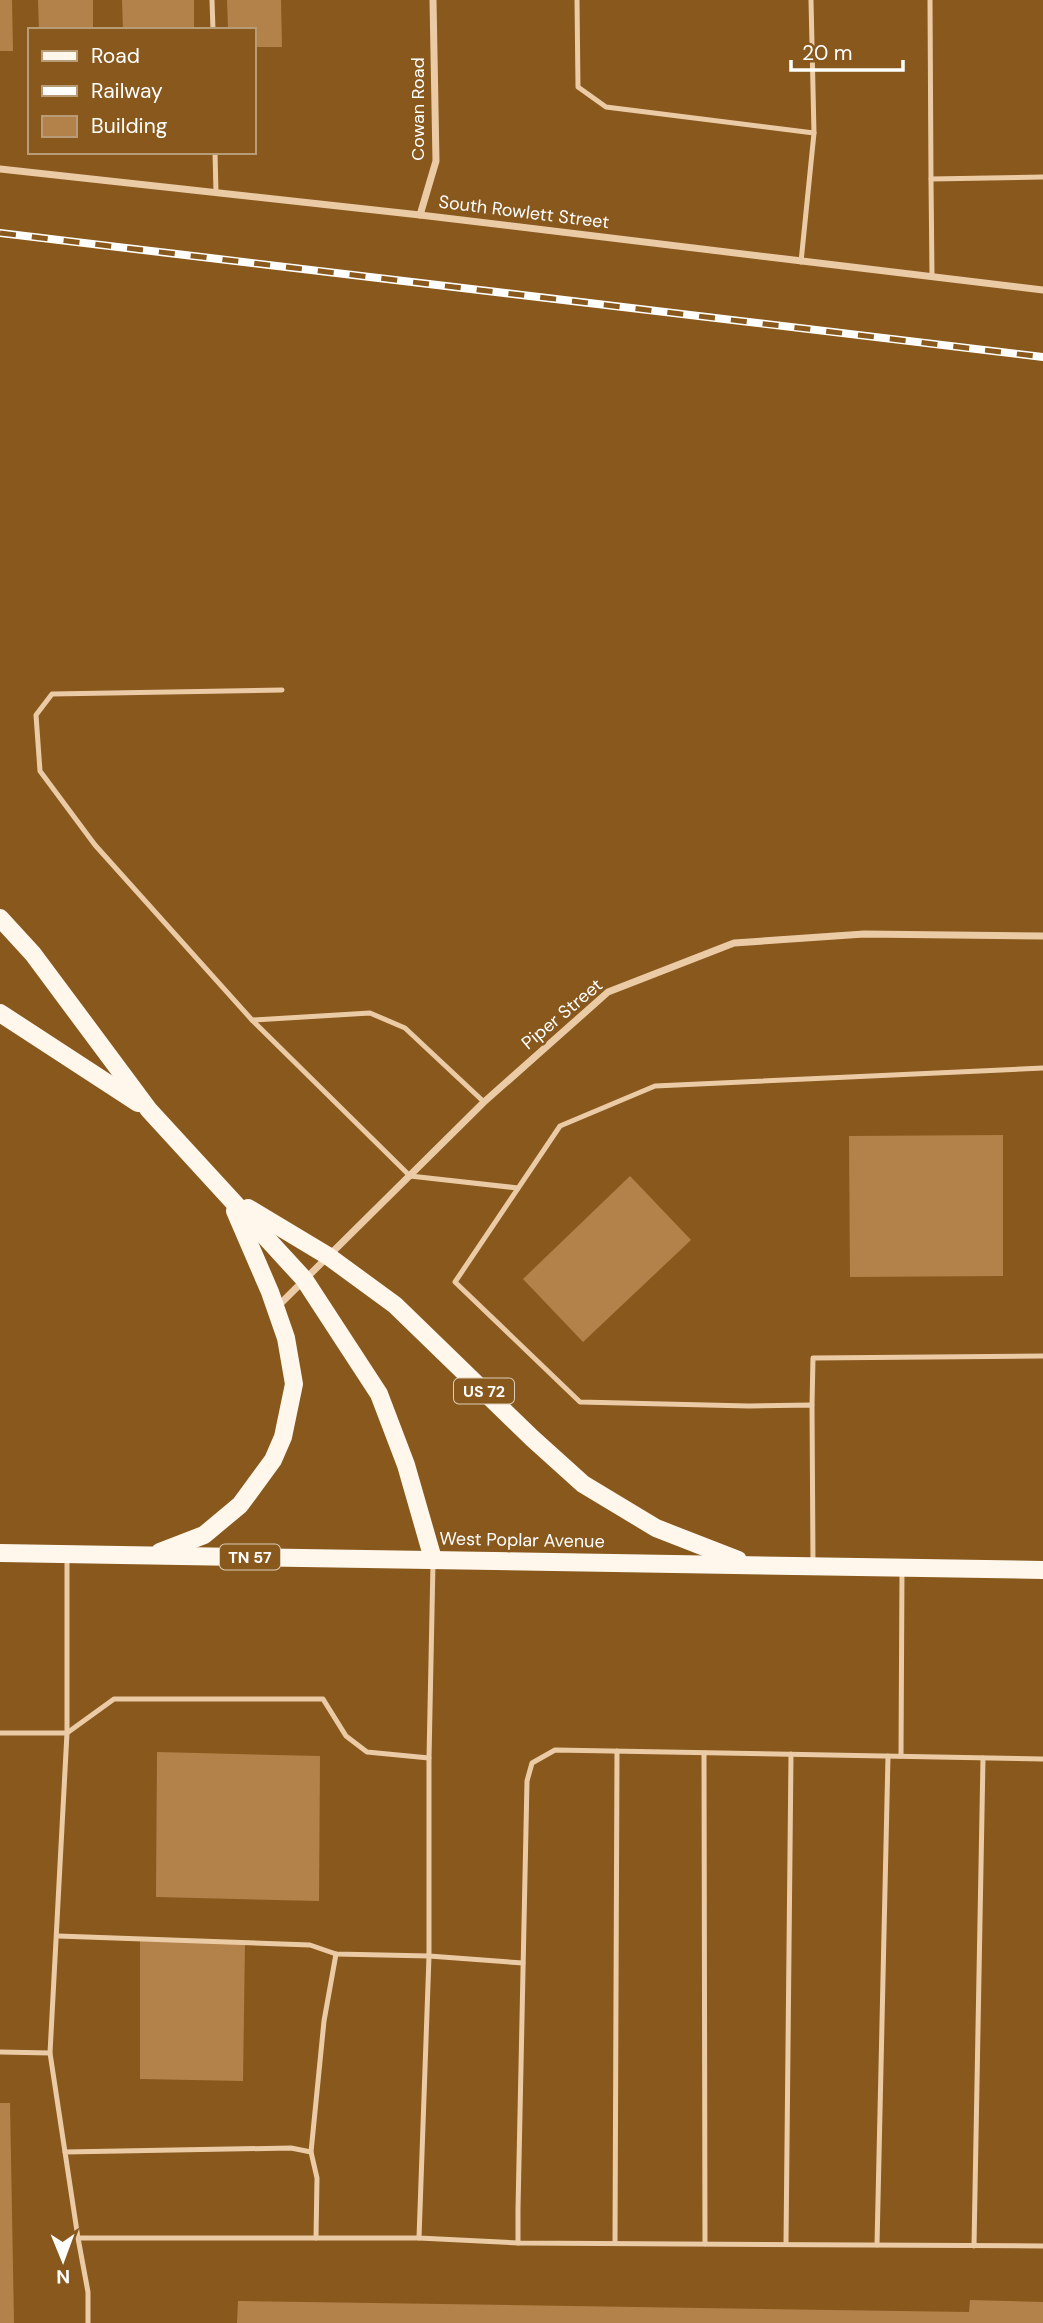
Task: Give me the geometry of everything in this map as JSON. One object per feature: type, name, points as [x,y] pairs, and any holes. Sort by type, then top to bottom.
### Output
[{"type":"main road","name":"US 72","points":[[0,918],[33,954],[149,1110],[304,1279],[379,1394],[406,1465],[433,1559]]},
{"type":"main road","name":"US 72","points":[[0,1013],[149,1110]]},
{"type":"main road","name":"US 72","points":[[230,1198],[328,1256],[395,1305],[583,1484],[656,1528],[749,1564]]},
{"type":"main road","points":[[152,1555],[204,1535],[240,1505],[273,1460],[284,1437],[294,1384],[286,1338],[230,1198]]},
{"type":"main road","name":"West Poplar Avenue","points":[[0,1553],[1043,1570]]},
{"type":"street","name":"Cowan Road","points":[[421,215],[436,161],[433,0]]},
{"type":"street","name":"South Rowlett Street","points":[[0,169],[421,215],[1043,290]]},
{"type":"street","name":"Piper Street","points":[[276,1308],[484,1102],[608,992],[734,943],[864,934],[1043,936]]},
{"type":"lane","points":[[212,0],[213,28]]},
{"type":"lane","points":[[576,0],[578,87],[606,107],[814,133]]},
{"type":"lane","points":[[801,262],[814,133],[811,0]]},
{"type":"lane","points":[[930,0],[932,277]]},
{"type":"lane","points":[[215,154],[216,192]]},
{"type":"lane","points":[[931,179],[1043,177]]},
{"type":"lane","points":[[282,690],[52,694],[36,715],[40,771],[95,845],[252,1020],[410,1176],[518,1188]]},
{"type":"lane","points":[[252,1020],[370,1013],[405,1028],[484,1102]]},
{"type":"lane","points":[[812,1405],[580,1402],[455,1282],[560,1126],[655,1086],[1043,1068]]},
{"type":"lane","points":[[813,1566],[813,1358],[1043,1356]]},
{"type":"lane","points":[[67,1554],[67,1733],[50,2053],[88,2292],[88,2323]]},
{"type":"lane","points":[[419,2238],[429,1956],[433,1559]]},
{"type":"lane","points":[[901,1756],[902,1567]]},
{"type":"lane","points":[[0,1734],[67,1733],[114,1699],[323,1699],[346,1736],[367,1752],[429,1758]]},
{"type":"lane","points":[[518,2243],[527,1781],[532,1763],[555,1750],[1043,1759]]},
{"type":"lane","points":[[615,2243],[617,1751]]},
{"type":"lane","points":[[704,1753],[705,2244]]},
{"type":"lane","points":[[786,2244],[790,1754]]},
{"type":"lane","points":[[877,2245],[888,1756]]},
{"type":"lane","points":[[974,2246],[983,1758]]},
{"type":"lane","points":[[58,1936],[310,1945],[335,1954],[429,1956],[523,1963]]},
{"type":"lane","points":[[316,2238],[317,2178],[311,2152],[324,2021],[335,1954]]},
{"type":"lane","points":[[0,2052],[50,2053]]},
{"type":"lane","points":[[65,2152],[291,2148],[311,2152]]},
{"type":"lane","points":[[78,2238],[419,2238],[518,2243],[1043,2246]]},
{"type":"building","points":[[0,0],[12,0],[13,51],[0,51]]},
{"type":"building","points":[[38,0],[93,0],[93,28],[39,28]]},
{"type":"building","points":[[122,0],[194,0],[194,28],[123,28]]},
{"type":"building","points":[[227,0],[281,0],[282,47],[256,47],[256,28],[228,28]]},
{"type":"building","points":[[1003,1135],[1003,1276],[850,1277],[849,1136]]},
{"type":"building","points":[[630,1176],[691,1240],[583,1342],[523,1279]]},
{"type":"building","points":[[157,1752],[320,1756],[319,1901],[156,1897]]},
{"type":"building","points":[[140,1939],[245,1942],[243,2081],[140,2079]]},
{"type":"building","points":[[0,2103],[10,2103],[14,2323],[0,2323]]},
{"type":"building","points":[[970,2300],[1043,2302],[1043,2323],[237,2323],[238,2301],[969,2312]]},
{"type":"railway","points":[[0,233],[1043,357]]}]
